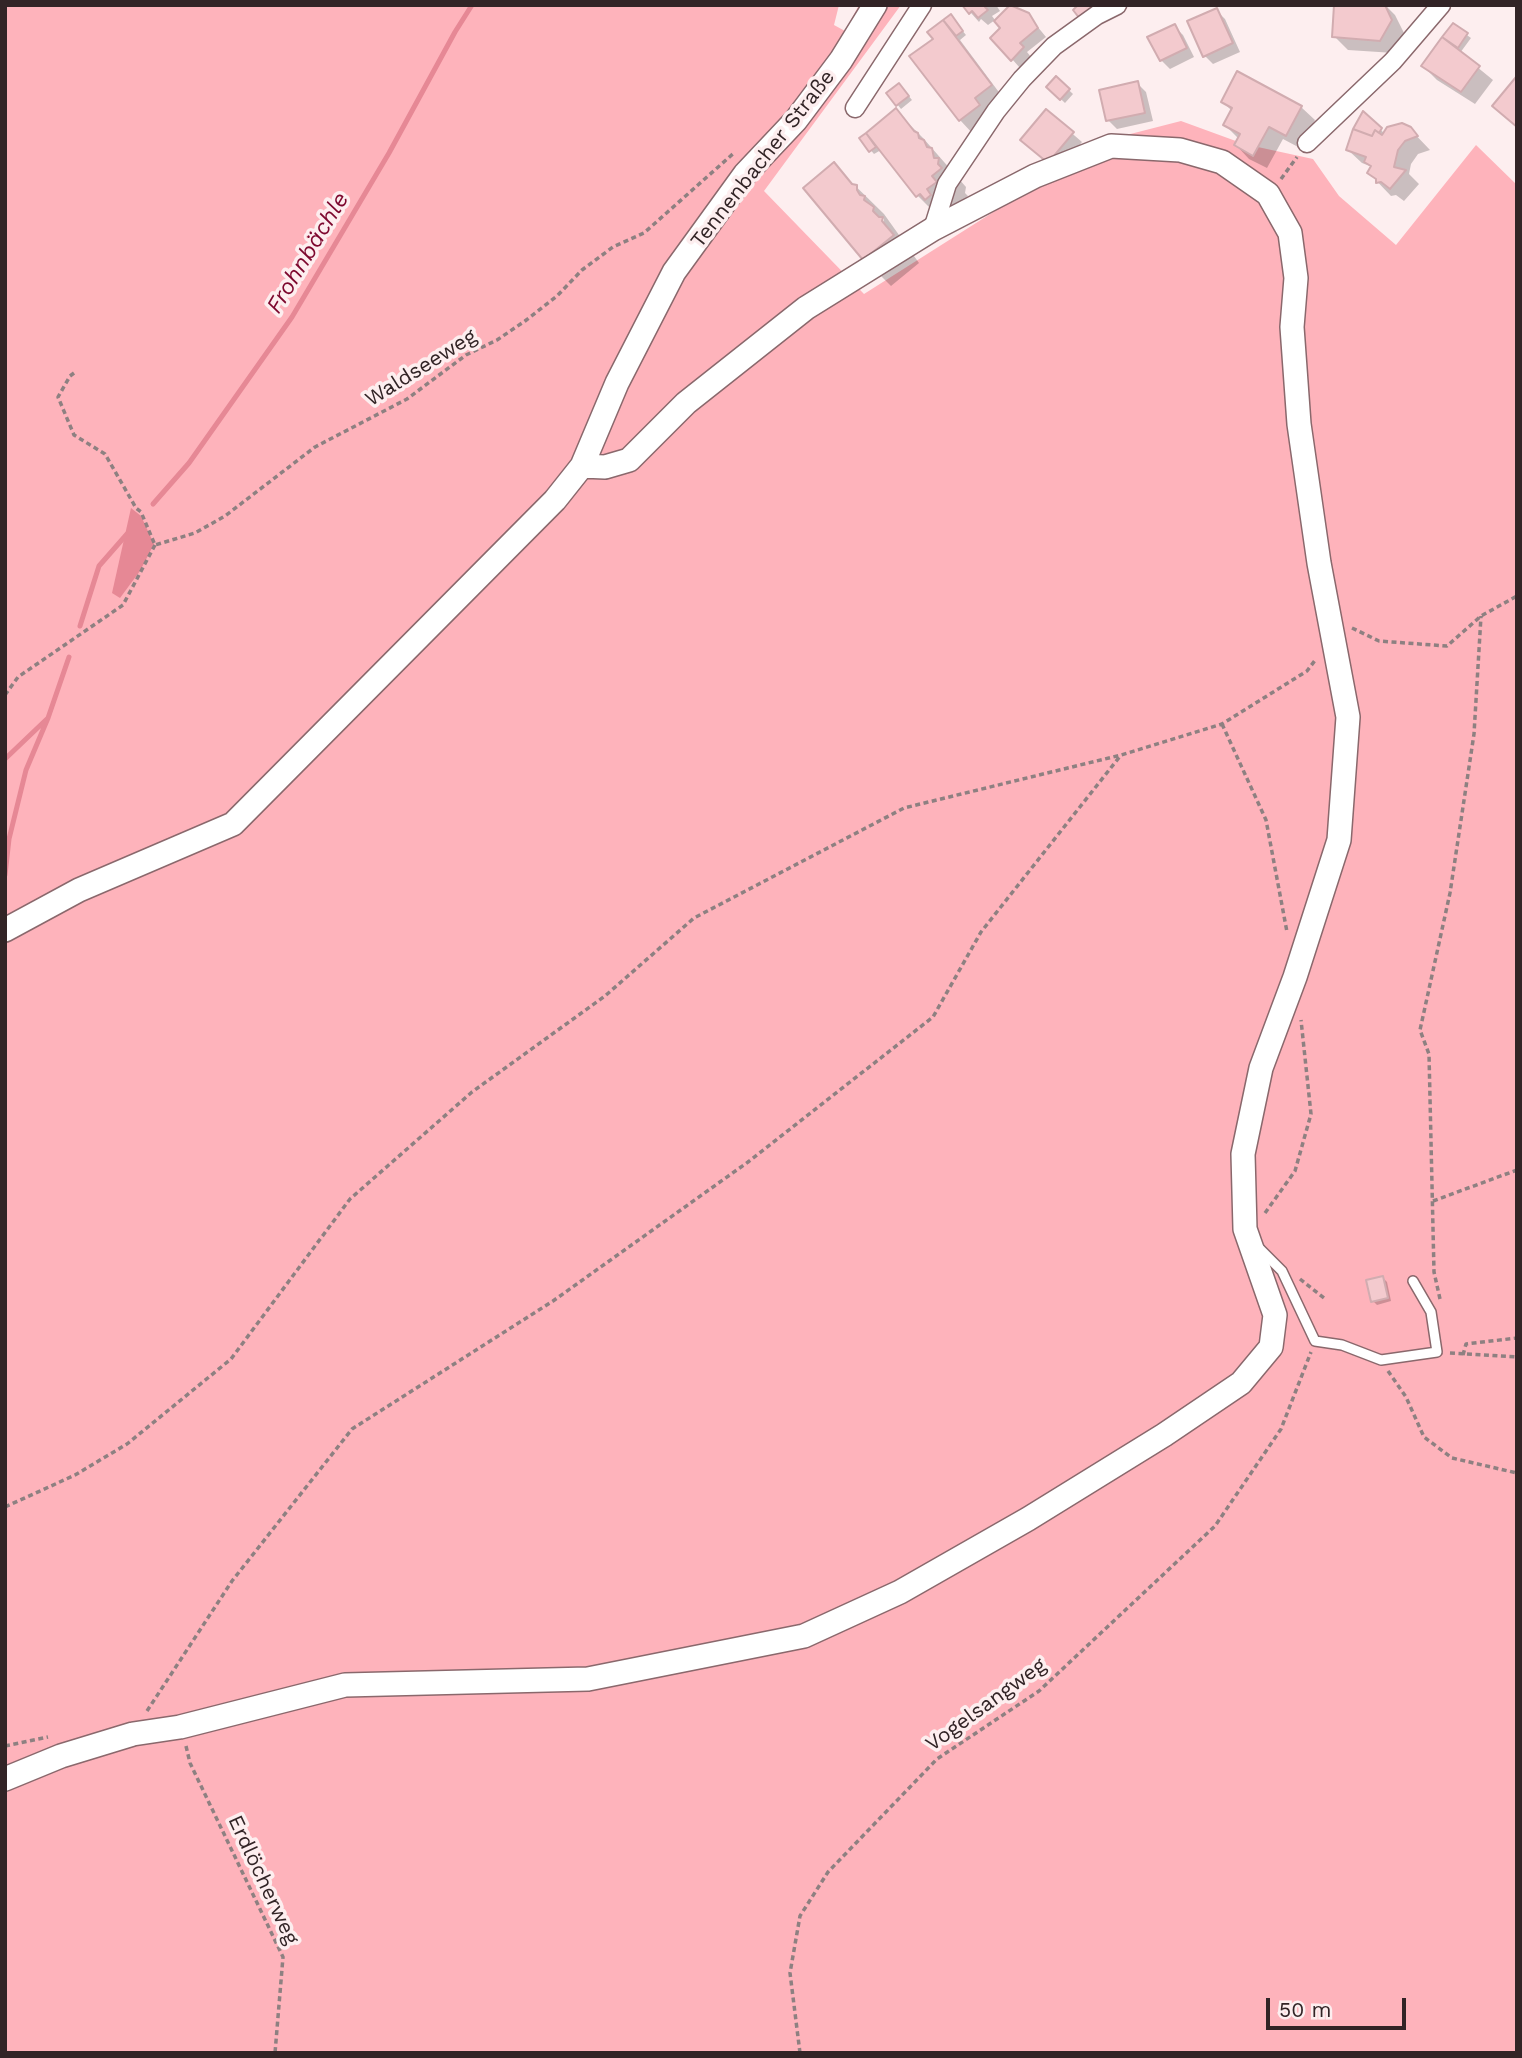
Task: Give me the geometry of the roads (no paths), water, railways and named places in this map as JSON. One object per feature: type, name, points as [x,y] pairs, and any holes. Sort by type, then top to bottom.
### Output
[{"type":"street","name":"Tennenbacher Straße","points":[[5,930],[79,890],[233,824],[555,500],[582,466],[617,383],[674,272],[745,174],[796,120],[841,60],[875,5]]},
{"type":"street","points":[[855,108],[922,5]]},
{"type":"street","points":[[933,229],[947,184],[996,111],[1022,79],[1054,46],[1097,15],[1117,5]]},
{"type":"street","points":[[1307,143],[1393,61],[1441,5]]},
{"type":"street","points":[[5,1779],[61,1756],[133,1734],[180,1727],[345,1685],[588,1679],[804,1636],[900,1592],[1028,1519],[1164,1435],[1241,1383],[1271,1347],[1275,1315],[1245,1229],[1243,1154],[1261,1068],[1295,977],[1339,840],[1348,717],[1339,657],[1319,564],[1299,424],[1293,349],[1296,278],[1290,233],[1268,194],[1222,162],[1180,149],[1111,146],[1035,176],[933,229],[806,308],[686,403],[629,460],[605,467],[582,466]]},
{"type":"lane","points":[[1247,1237],[1282,1271],[1315,1341],[1342,1345],[1381,1360],[1437,1352],[1431,1312],[1413,1281]]},
{"type":"waterway","name":"Frohnbächle","points":[[153,504],[189,463],[292,317],[472,5]]},
{"type":"waterway","name":"Frohnbächle","points":[[80,626],[99,566],[127,534]]},
{"type":"waterway","name":"Frohnbächle","points":[[5,759],[48,718],[69,657]]},
{"type":"waterway","points":[[5,875],[9,839],[26,770],[48,718]]}]
